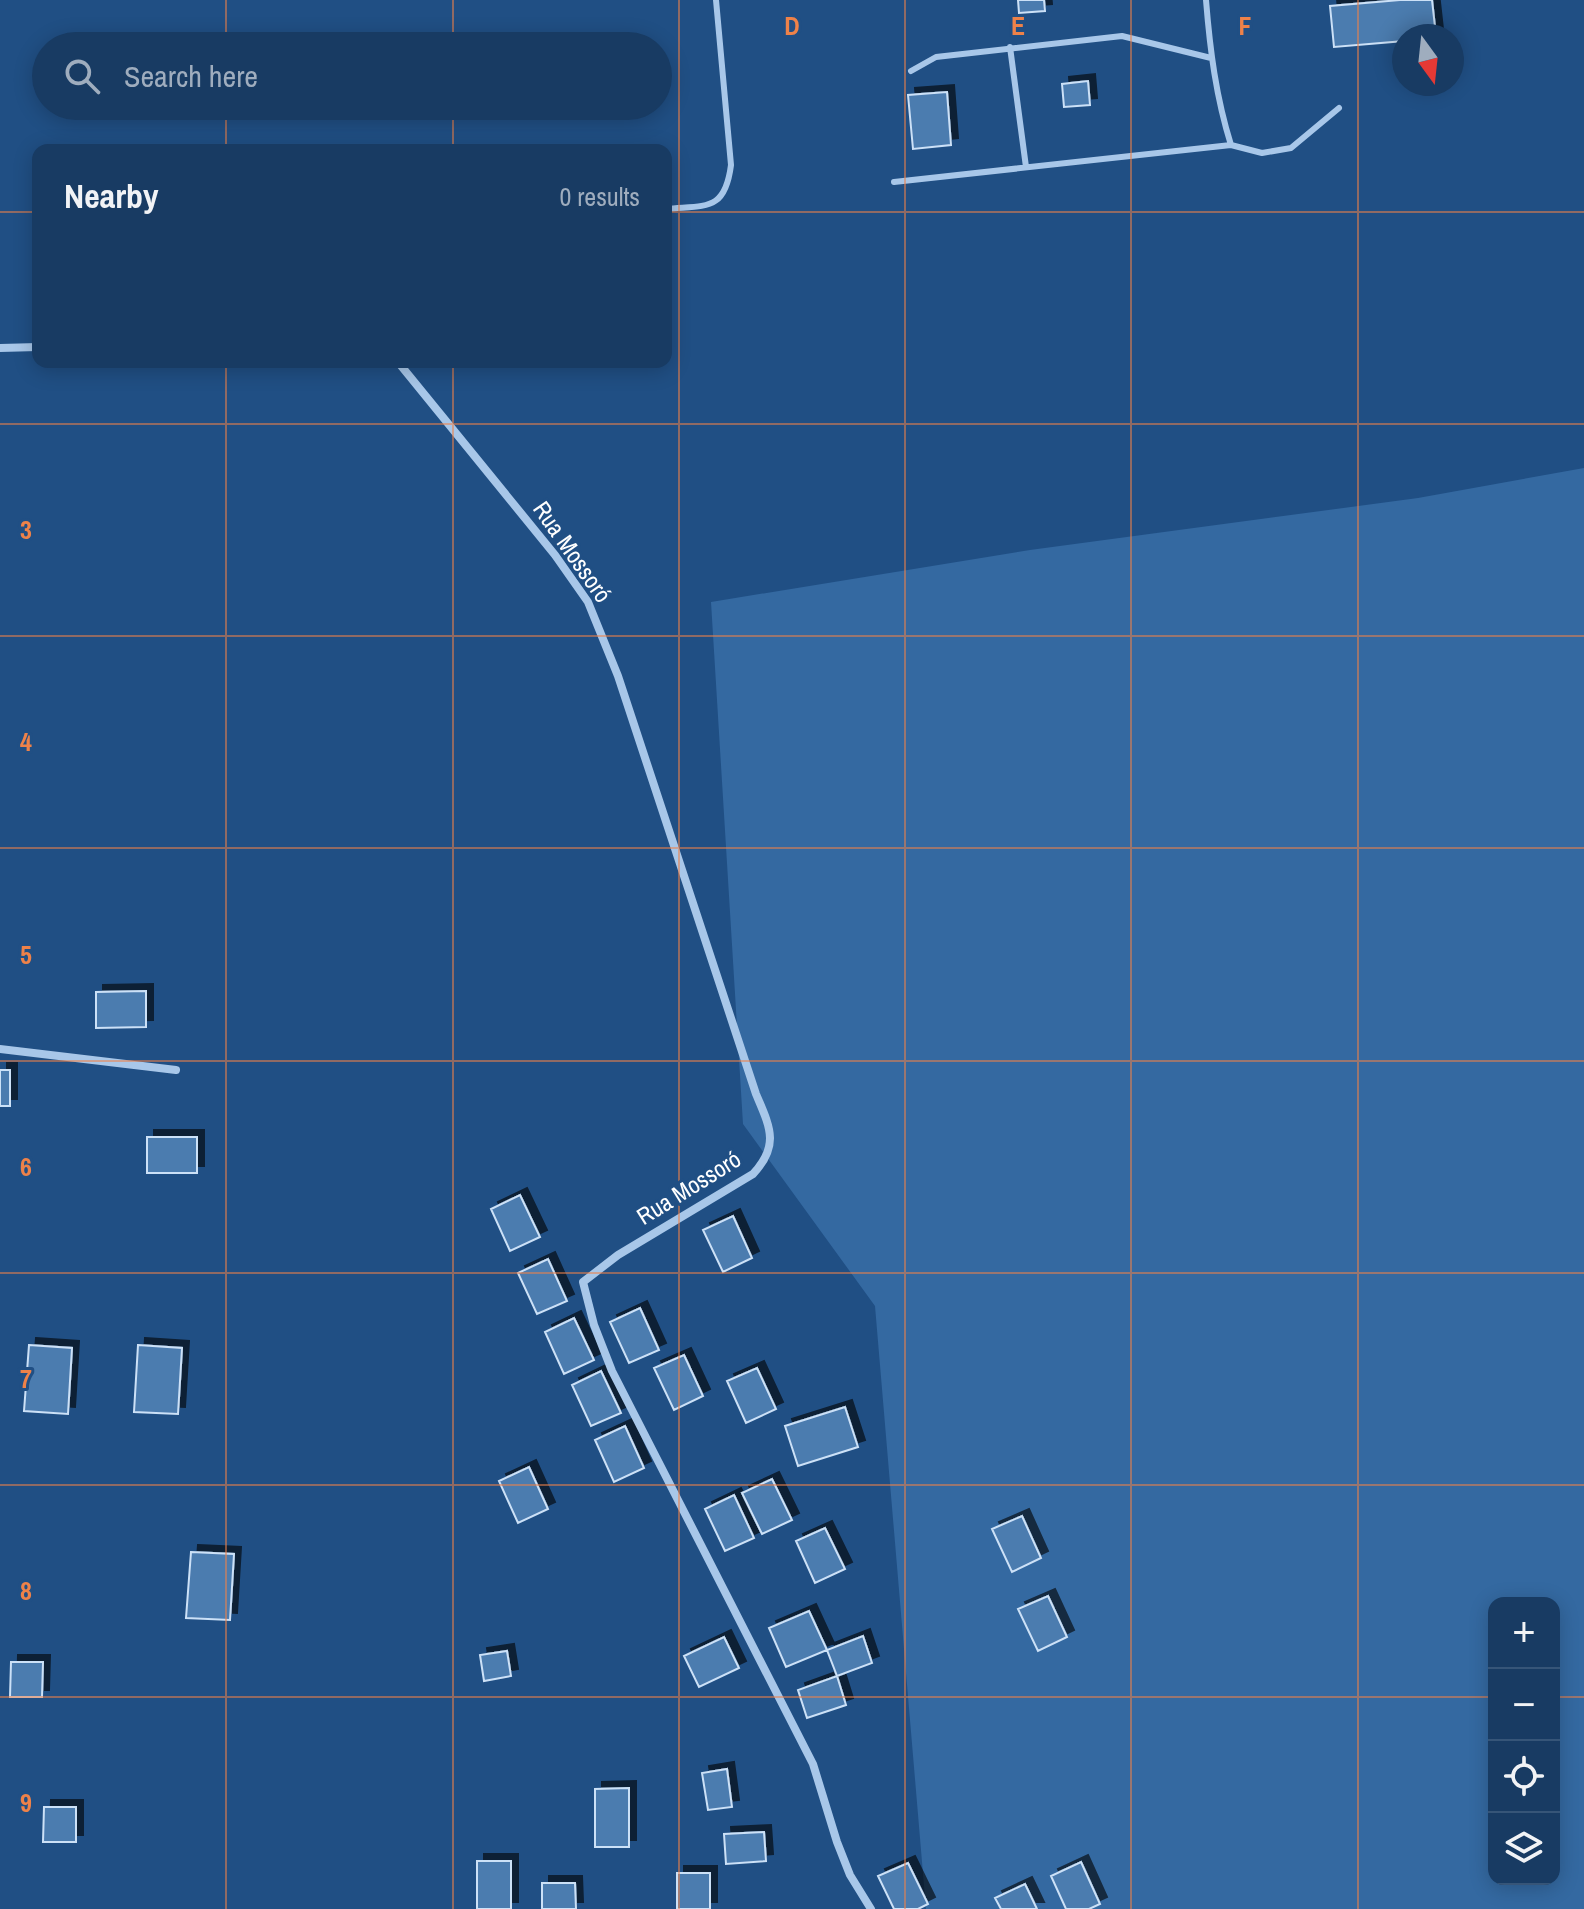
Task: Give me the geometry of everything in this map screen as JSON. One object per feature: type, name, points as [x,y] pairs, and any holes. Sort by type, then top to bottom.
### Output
[{"type":"street","points":[[0,348],[32,347]]},
{"type":"street","name":"Rua Mossoró","points":[[403,368],[555,555],[588,602],[618,676],[768,1124],[771,1143],[766,1160],[753,1174],[618,1255],[583,1282],[594,1325],[612,1371],[807,1751],[850,1875],[871,1909]]},
{"type":"street","points":[[0,1049],[176,1070]]},
{"type":"lane","points":[[672,208],[718,201],[728,187],[731,165],[716,0]]},
{"type":"lane","points":[[1206,0],[1211,58],[1220,110],[1231,145]]},
{"type":"lane","points":[[911,71],[936,57],[1122,36],[1211,58]]},
{"type":"lane","points":[[1010,47],[1026,167]]},
{"type":"lane","points":[[894,182],[1231,145],[1262,153],[1291,148],[1339,108]]},
{"type":"shaded area","points":[[1584,468],[1584,1909],[926,1909],[875,1306],[743,1124],[711,602],[1030,550],[1418,498]]},
{"type":"building","points":[[1018,0],[1044,0],[1045,11],[1019,13]]},
{"type":"building","points":[[1432,0],[1435,24],[1392,24],[1392,42],[1334,47],[1330,6]]},
{"type":"building","points":[[1088,81],[1090,105],[1064,107],[1062,84]]},
{"type":"building","points":[[947,92],[951,145],[913,149],[908,95]]},
{"type":"building","points":[[146,991],[146,1027],[96,1028],[96,992]]},
{"type":"building","points":[[0,1070],[10,1070],[10,1106],[0,1106]]},
{"type":"building","points":[[147,1137],[197,1137],[197,1173],[147,1173]]},
{"type":"building","points":[[520,1195],[540,1237],[510,1251],[491,1209]]},
{"type":"building","points":[[733,1216],[752,1258],[723,1272],[703,1230]]},
{"type":"building","points":[[548,1259],[567,1301],[537,1314],[518,1273]]},
{"type":"building","points":[[640,1308],[659,1350],[629,1363],[610,1322]]},
{"type":"building","points":[[574,1318],[594,1360],[564,1374],[545,1332]]},
{"type":"building","points":[[29,1345],[72,1348],[68,1414],[24,1411]]},
{"type":"building","points":[[138,1345],[182,1348],[178,1414],[134,1412]]},
{"type":"building","points":[[684,1355],[703,1396],[674,1410],[654,1368]]},
{"type":"building","points":[[757,1368],[776,1409],[746,1423],[727,1381]]},
{"type":"building","points":[[601,1371],[621,1413],[591,1426],[572,1385]]},
{"type":"building","points":[[845,1407],[858,1447],[798,1466],[785,1426]]},
{"type":"building","points":[[625,1426],[644,1468],[614,1482],[595,1440]]},
{"type":"building","points":[[529,1467],[548,1509],[518,1523],[499,1481]]},
{"type":"building","points":[[772,1479],[792,1520],[762,1534],[742,1493]]},
{"type":"building","points":[[734,1495],[754,1538],[725,1551],[705,1509]]},
{"type":"building","points":[[1022,1516],[1041,1558],[1012,1572],[992,1529]]},
{"type":"building","points":[[825,1528],[845,1569],[815,1583],[796,1541]]},
{"type":"building","points":[[191,1552],[234,1554],[230,1620],[186,1618]]},
{"type":"building","points":[[1048,1596],[1067,1637],[1038,1651],[1018,1609]]},
{"type":"building","points":[[809,1611],[827,1650],[786,1667],[769,1628]]},
{"type":"building","points":[[863,1636],[872,1663],[837,1676],[827,1650]]},
{"type":"building","points":[[724,1637],[739,1668],[699,1687],[684,1656]]},
{"type":"building","points":[[507,1651],[511,1676],[484,1681],[480,1655]]},
{"type":"building","points":[[11,1662],[43,1662],[42,1697],[10,1697]]},
{"type":"building","points":[[837,1676],[846,1705],[807,1718],[798,1690]]},
{"type":"building","points":[[727,1769],[732,1807],[708,1810],[702,1773]]},
{"type":"building","points":[[629,1788],[629,1847],[595,1847],[595,1789]]},
{"type":"building","points":[[44,1807],[76,1807],[76,1842],[43,1842]]},
{"type":"building","points":[[764,1832],[766,1861],[726,1864],[724,1834]]},
{"type":"building","points":[[477,1861],[511,1861],[511,1909],[477,1909]]},
{"type":"building","points":[[1081,1862],[1100,1904],[1089,1909],[1066,1909],[1051,1876]]},
{"type":"building","points":[[908,1863],[928,1904],[918,1909],[894,1909],[878,1876]]},
{"type":"building","points":[[677,1873],[710,1873],[710,1909],[677,1909]]},
{"type":"building","points":[[542,1883],[575,1883],[576,1909],[542,1909]]},
{"type":"building","points":[[1025,1884],[1037,1909],[1001,1909],[995,1898]]}]
